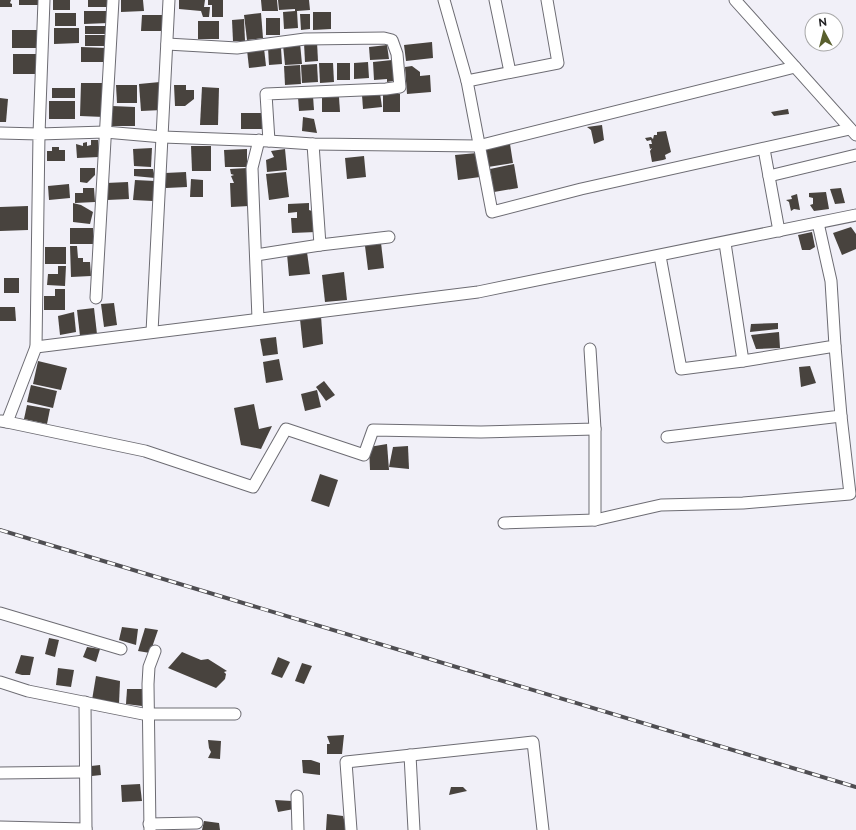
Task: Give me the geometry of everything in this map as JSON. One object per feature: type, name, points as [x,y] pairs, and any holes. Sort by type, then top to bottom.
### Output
[{"type":"street","points":[[44,0],[39,134],[36,347],[3,421],[145,451],[253,487],[286,428],[364,455],[373,430],[481,432],[595,429]]},
{"type":"street","points":[[96,298],[113,0]]},
{"type":"street","points":[[152,332],[169,0]]},
{"type":"street","points":[[444,0],[467,81],[478,146],[492,212],[581,189],[764,149],[853,132]]},
{"type":"street","points":[[495,0],[510,72]]},
{"type":"street","points":[[467,81],[558,64],[547,0]]},
{"type":"street","points":[[735,0],[853,132]]},
{"type":"street","points":[[167,44],[238,48],[305,39],[384,38],[392,40],[397,54],[400,87],[386,89],[266,94],[264,140],[252,168],[258,319]]},
{"type":"street","points":[[0,133],[39,134],[105,132],[163,137],[264,140],[313,144],[478,146],[795,67]]},
{"type":"street","points":[[313,144],[320,245]]},
{"type":"street","points":[[764,149],[779,231]]},
{"type":"street","points":[[768,176],[856,155]]},
{"type":"street","points":[[36,347],[478,292],[725,243],[856,215]]},
{"type":"street","points":[[504,523],[595,520],[660,505],[743,503],[850,494],[841,416],[831,281],[818,223]]},
{"type":"street","points":[[256,255],[320,245],[388,237]]},
{"type":"street","points":[[725,243],[743,361]]},
{"type":"street","points":[[660,256],[681,369],[743,361],[835,346]]},
{"type":"street","points":[[590,349],[595,429],[595,520]]},
{"type":"street","points":[[666,437],[841,416]]},
{"type":"street","points":[[0,613],[120,649]]},
{"type":"street","points":[[155,651],[149,667],[148,714],[150,827],[197,823]]},
{"type":"street","points":[[0,682],[28,691],[148,714],[236,714]]},
{"type":"street","points":[[0,827],[86,829],[85,702]]},
{"type":"street","points":[[351,830],[346,762],[533,742],[543,830]]},
{"type":"street","points":[[410,755],[414,830]]},
{"type":"street","points":[[0,773],[85,772]]},
{"type":"street","points":[[297,796],[298,830]]},
{"type":"building","points":[[0,0],[11,0],[10,3],[12,4],[12,7],[0,7]]},
{"type":"building","points":[[19,0],[41,0],[41,5],[19,5]]},
{"type":"building","points":[[53,0],[70,0],[70,10],[53,10]]},
{"type":"building","points":[[88,0],[109,0],[109,7],[88,7]]},
{"type":"building","points":[[121,0],[143,0],[144,11],[121,12]]},
{"type":"building","points":[[179,0],[205,0],[204,7],[210,7],[209,17],[203,17],[201,11],[179,9]]},
{"type":"building","points":[[208,0],[223,0],[223,17],[212,17],[212,5],[208,5]]},
{"type":"building","points":[[261,0],[277,0],[278,11],[262,11]]},
{"type":"building","points":[[278,0],[309,0],[310,10],[297,11],[298,28],[284,29],[283,12],[295,11],[295,9],[279,10]]},
{"type":"building","points":[[84,11],[109,11],[109,23],[84,24]]},
{"type":"building","points":[[313,12],[331,12],[331,29],[313,30]]},
{"type":"building","points":[[55,13],[76,13],[76,26],[55,26]]},
{"type":"building","points":[[261,13],[263,38],[247,40],[244,15]]},
{"type":"building","points":[[300,14],[310,14],[310,29],[301,30]]},
{"type":"building","points":[[142,15],[167,15],[167,31],[141,31]]},
{"type":"building","points":[[266,18],[280,18],[280,35],[266,35]]},
{"type":"building","points":[[244,19],[245,41],[233,41],[232,20]]},
{"type":"building","points":[[198,21],[219,21],[219,39],[198,39]]},
{"type":"building","points":[[85,26],[106,26],[107,34],[85,34]]},
{"type":"building","points":[[54,28],[79,28],[79,43],[54,44]]},
{"type":"building","points":[[12,30],[37,30],[37,48],[12,48]]},
{"type":"building","points":[[85,35],[107,35],[107,46],[85,46]]},
{"type":"building","points":[[317,42],[318,61],[305,62],[304,43]]},
{"type":"building","points":[[432,42],[433,58],[406,61],[404,45]]},
{"type":"building","points":[[300,43],[302,64],[285,65],[283,45]]},
{"type":"building","points":[[387,45],[389,59],[370,60],[369,47]]},
{"type":"building","points":[[81,47],[106,48],[106,62],[81,62]]},
{"type":"building","points":[[264,48],[266,66],[249,68],[247,50]]},
{"type":"building","points":[[268,48],[281,48],[282,64],[269,65]]},
{"type":"building","points":[[13,54],[37,54],[36,74],[13,74]]},
{"type":"building","points":[[392,60],[396,78],[393,78],[393,81],[387,82],[387,79],[374,80],[373,62]]},
{"type":"building","points":[[368,62],[369,78],[354,79],[354,63]]},
{"type":"building","points":[[319,63],[333,63],[334,82],[320,83]]},
{"type":"building","points":[[337,63],[350,63],[350,80],[337,80]]},
{"type":"building","points":[[317,64],[318,82],[302,83],[301,65]]},
{"type":"building","points":[[300,65],[301,84],[285,85],[284,66]]},
{"type":"building","points":[[412,66],[420,72],[420,76],[430,75],[431,92],[407,94],[405,67]]},
{"type":"building","points":[[160,82],[162,110],[141,111],[139,84]]},
{"type":"building","points":[[81,83],[105,83],[104,117],[80,116]]},
{"type":"building","points":[[116,85],[137,85],[137,103],[117,103]]},
{"type":"building","points":[[174,85],[186,85],[186,90],[194,90],[194,99],[185,106],[175,106]]},
{"type":"building","points":[[202,87],[219,88],[218,125],[200,125]]},
{"type":"building","points":[[52,88],[75,88],[75,98],[52,98]]},
{"type":"building","points":[[380,93],[382,107],[363,109],[362,95]]},
{"type":"building","points":[[383,94],[400,94],[400,112],[383,112]]},
{"type":"building","points":[[313,96],[314,110],[299,111],[298,97]]},
{"type":"building","points":[[322,97],[339,97],[340,112],[322,112]]},
{"type":"building","points":[[0,98],[8,99],[6,122],[0,122]]},
{"type":"building","points":[[49,101],[75,101],[75,119],[49,119]]},
{"type":"building","points":[[112,106],[135,107],[135,126],[111,126]]},
{"type":"building","points":[[788,109],[789,114],[774,116],[771,112]]},
{"type":"building","points":[[241,113],[262,113],[263,129],[241,129]]},
{"type":"building","points":[[303,117],[314,119],[317,133],[302,131]]},
{"type":"building","points":[[602,125],[604,140],[594,144],[591,130],[587,127]]},
{"type":"building","points":[[666,131],[671,152],[665,155],[666,159],[652,162],[650,151],[652,148],[650,149],[649,144],[652,144],[651,140],[647,141],[645,138],[651,137],[653,139],[654,135],[657,135],[657,132]]},
{"type":"building","points":[[91,140],[98,140],[99,157],[77,158],[76,144],[83,146],[83,143],[87,142],[87,146],[91,145]]},
{"type":"building","points":[[510,144],[513,163],[488,167],[485,148]]},
{"type":"building","points":[[191,146],[211,146],[211,171],[192,171]]},
{"type":"building","points":[[52,147],[59,147],[59,150],[65,150],[65,161],[47,161],[47,151],[52,151]]},
{"type":"building","points":[[152,148],[151,167],[134,166],[133,149]]},
{"type":"building","points":[[247,149],[247,167],[225,167],[224,150]]},
{"type":"building","points":[[285,149],[287,170],[267,172],[266,160],[274,157],[271,151]]},
{"type":"building","points":[[477,153],[480,177],[458,180],[455,155]]},
{"type":"building","points":[[364,156],[366,177],[347,179],[345,158]]},
{"type":"building","points":[[514,164],[518,188],[494,192],[490,169]]},
{"type":"building","points":[[80,168],[95,168],[95,175],[87,183],[80,182]]},
{"type":"building","points":[[247,168],[249,206],[231,207],[230,183],[234,183],[231,176],[234,175],[231,174],[230,169]]},
{"type":"building","points":[[134,169],[153,169],[155,178],[134,176]]},
{"type":"building","points":[[186,172],[187,187],[166,188],[165,173]]},
{"type":"building","points":[[286,172],[289,197],[269,200],[266,174]]},
{"type":"building","points":[[191,179],[203,180],[203,197],[190,197]]},
{"type":"building","points":[[135,180],[155,181],[153,201],[133,200]]},
{"type":"building","points":[[128,182],[129,199],[107,200],[106,183]]},
{"type":"building","points":[[69,184],[70,198],[49,200],[48,186]]},
{"type":"building","points":[[83,188],[94,188],[95,202],[75,203],[75,193],[83,193]]},
{"type":"building","points":[[841,188],[845,203],[835,204],[830,189]]},
{"type":"building","points":[[826,192],[829,209],[814,211],[810,205],[813,204],[813,198],[809,197],[809,193]]},
{"type":"building","points":[[797,194],[800,210],[794,209],[791,211],[789,202],[786,200],[792,199],[791,196]]},
{"type":"building","points":[[73,203],[81,205],[93,212],[90,224],[73,222]]},
{"type":"building","points":[[309,203],[309,210],[315,212],[316,232],[292,233],[291,218],[297,218],[297,212],[288,213],[288,204]]},
{"type":"building","points":[[28,206],[28,230],[0,231],[0,207]]},
{"type":"building","points":[[851,227],[856,234],[856,249],[842,255],[833,233]]},
{"type":"building","points":[[70,228],[93,228],[93,244],[70,244]]},
{"type":"building","points":[[812,232],[815,247],[810,250],[802,250],[798,235]]},
{"type":"building","points":[[381,243],[384,268],[368,270],[365,246]]},
{"type":"building","points":[[70,246],[77,246],[78,258],[83,258],[83,262],[90,262],[91,276],[71,277]]},
{"type":"building","points":[[45,247],[66,247],[66,264],[45,264]]},
{"type":"building","points":[[307,252],[310,274],[289,276],[287,254]]},
{"type":"building","points":[[58,266],[66,266],[65,286],[47,285],[48,274],[58,274]]},
{"type":"building","points":[[344,272],[347,300],[325,302],[322,275]]},
{"type":"building","points":[[4,278],[19,278],[19,293],[4,293]]},
{"type":"building","points":[[55,289],[65,289],[65,310],[44,310],[44,296],[55,296]]},
{"type":"building","points":[[114,303],[117,325],[104,327],[101,304]]},
{"type":"building","points":[[0,307],[15,307],[16,321],[0,321]]},
{"type":"building","points":[[94,308],[97,334],[80,336],[77,310]]},
{"type":"building","points":[[74,312],[76,332],[60,335],[58,316]]},
{"type":"building","points":[[321,316],[323,344],[303,348],[300,319]]},
{"type":"building","points":[[778,323],[778,329],[750,332],[751,324]]},
{"type":"building","points":[[779,332],[780,348],[756,349],[751,335]]},
{"type":"building","points":[[276,337],[278,354],[263,356],[260,339]]},
{"type":"building","points":[[279,359],[283,380],[266,383],[263,362]]},
{"type":"building","points":[[38,361],[67,368],[61,390],[33,384]]},
{"type":"building","points":[[810,366],[816,383],[801,387],[799,367]]},
{"type":"building","points":[[324,381],[335,395],[326,401],[316,387]]},
{"type":"building","points":[[31,385],[57,391],[53,408],[27,402]]},
{"type":"building","points":[[317,390],[321,407],[305,411],[301,394]]},
{"type":"building","points":[[254,404],[259,429],[272,426],[261,449],[241,445],[234,408]]},
{"type":"building","points":[[27,405],[50,409],[47,424],[24,419]]},
{"type":"building","points":[[387,444],[389,470],[370,470],[369,447]]},
{"type":"building","points":[[408,446],[409,469],[389,467],[393,447]]},
{"type":"building","points":[[320,474],[338,480],[329,507],[311,501]]},
{"type":"building","points":[[122,627],[138,629],[136,645],[119,640]]},
{"type":"building","points":[[145,628],[158,630],[150,653],[138,651]]},
{"type":"building","points":[[49,638],[59,640],[55,657],[45,654]]},
{"type":"building","points":[[87,647],[100,649],[96,662],[83,657]]},
{"type":"building","points":[[182,652],[201,660],[208,659],[227,671],[224,672],[226,674],[225,679],[216,688],[168,668]]},
{"type":"building","points":[[21,655],[34,657],[30,675],[15,673]]},
{"type":"building","points":[[278,657],[290,662],[282,678],[271,674]]},
{"type":"building","points":[[302,663],[312,666],[304,684],[295,681]]},
{"type":"building","points":[[58,668],[74,670],[71,687],[56,685]]},
{"type":"building","points":[[96,676],[120,681],[119,704],[92,700]]},
{"type":"building","points":[[127,689],[144,689],[142,706],[126,704]]},
{"type":"building","points":[[344,735],[342,754],[327,754],[327,744],[330,744],[327,736]]},
{"type":"building","points":[[208,740],[221,741],[220,759],[208,758],[211,752]]},
{"type":"building","points":[[302,760],[311,760],[320,763],[320,775],[303,773]]},
{"type":"building","points":[[100,765],[101,775],[92,776],[91,766]]},
{"type":"building","points":[[140,784],[142,801],[122,802],[121,785]]},
{"type":"building","points":[[451,787],[463,787],[467,791],[449,795]]},
{"type":"building","points":[[275,800],[292,801],[294,809],[278,812]]},
{"type":"building","points":[[327,814],[343,816],[347,830],[326,830]]},
{"type":"building","points":[[204,821],[219,823],[220,830],[202,830]]},
{"type":"railway","points":[[0,530],[856,787]]}]
